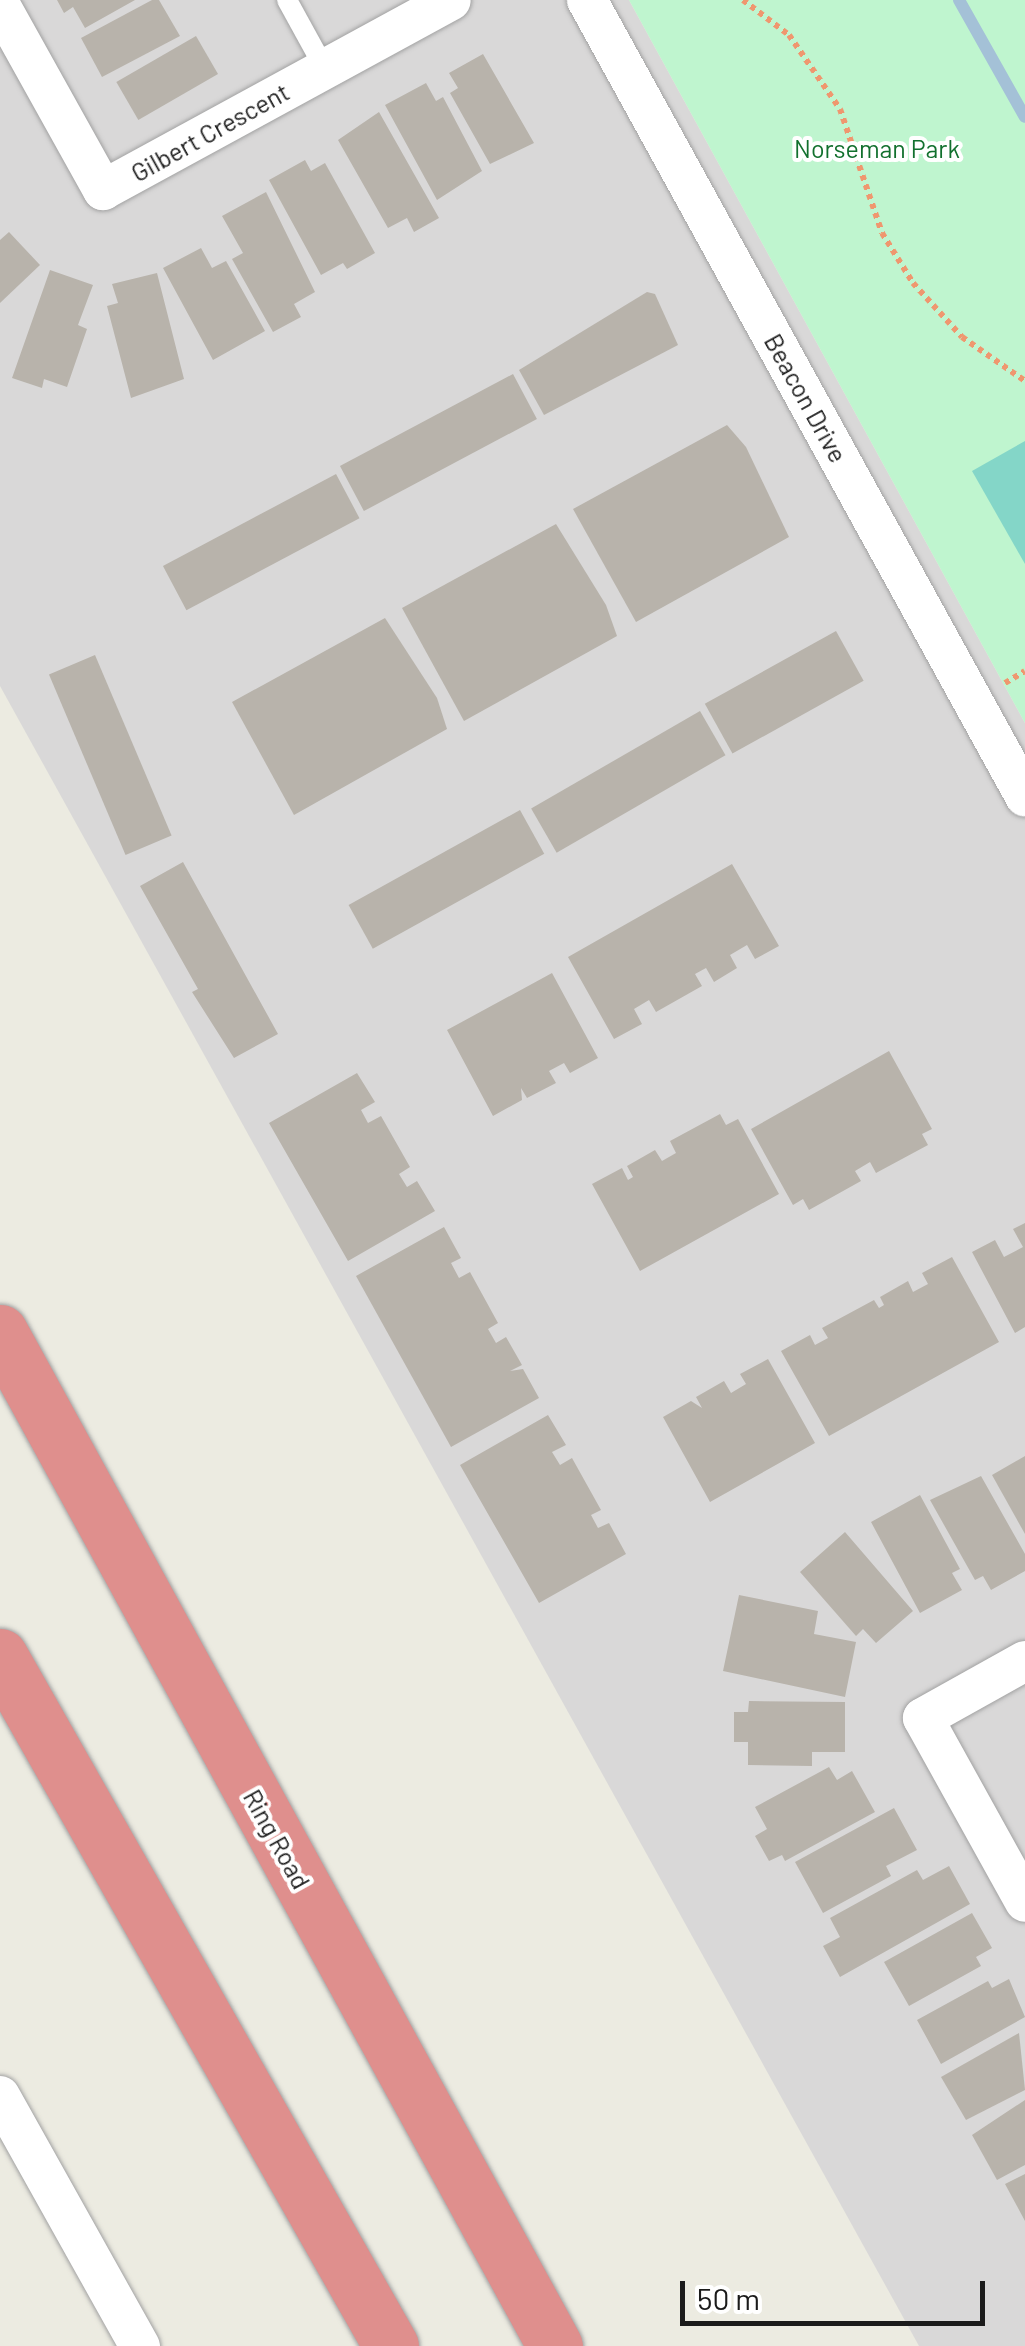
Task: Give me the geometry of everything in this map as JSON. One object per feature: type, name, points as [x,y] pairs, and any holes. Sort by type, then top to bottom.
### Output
[{"type":"highway","name":"Ring Road","points":[[0,1332],[555,2346]]},
{"type":"highway","points":[[0,1656],[391,2346]]},
{"type":"street","name":"Gilbert Crescent","points":[[0,5],[103,190],[450,0]]},
{"type":"street","name":"Beacon Drive","points":[[588,0],[1025,796]]},
{"type":"street","points":[[1025,1661],[923,1718],[1025,1902]]},
{"type":"street","points":[[0,2096],[140,2346]]},
{"type":"lane","points":[[287,0],[325,68]]},
{"type":"path","points":[[743,0],[789,34],[840,108],[882,234],[914,284],[962,337],[1025,381]]},
{"type":"shaded area","points":[[0,0],[629,0],[1025,723],[1025,2346],[919,2346],[0,686]]},
{"type":"shaded area","points":[[1025,441],[1025,564],[972,471]]},
{"type":"green space","name":"Norseman Park","points":[[629,0],[1025,0],[1025,723]]},
{"type":"building","points":[[57,0],[135,0],[85,28],[73,7],[64,13]]},
{"type":"building","points":[[152,0],[159,0],[180,36],[102,77],[81,38]]},
{"type":"building","points":[[196,36],[218,74],[138,120],[116,82]]},
{"type":"building","points":[[483,54],[534,143],[490,164],[450,93],[458,88],[449,73]]},
{"type":"building","points":[[426,83],[436,101],[443,97],[482,171],[437,200],[385,105]]},
{"type":"building","points":[[379,112],[439,218],[414,232],[407,218],[388,228],[338,140]]},
{"type":"building","points":[[305,160],[311,171],[325,163],[375,253],[347,269],[343,263],[321,275],[269,180]]},
{"type":"building","points":[[266,192],[315,292],[294,304],[301,317],[273,332],[232,259],[243,253],[222,216]]},
{"type":"building","points":[[9,232],[40,265],[0,303],[0,240]]},
{"type":"building","points":[[201,248],[212,268],[226,261],[265,331],[213,360],[163,268]]},
{"type":"building","points":[[50,270],[93,285],[78,325],[87,329],[67,387],[44,379],[42,388],[12,378]]},
{"type":"building","points":[[157,273],[184,379],[131,398],[107,306],[118,303],[112,284]]},
{"type":"building","points":[[647,292],[655,294],[678,345],[544,415],[519,370]]},
{"type":"building","points":[[513,374],[537,419],[364,511],[340,466]]},
{"type":"building","points":[[727,425],[746,447],[789,537],[636,622],[573,509]]},
{"type":"building","points":[[336,474],[359,518],[186,610],[163,566]]},
{"type":"building","points":[[556,524],[606,605],[617,636],[464,721],[402,608]]},
{"type":"building","points":[[385,618],[437,698],[447,729],[294,815],[232,702]]},
{"type":"building","points":[[836,631],[864,681],[732,754],[705,704]]},
{"type":"building","points":[[95,655],[172,835],[126,855],[49,675]]},
{"type":"building","points":[[700,711],[726,755],[557,853],[531,808]]},
{"type":"building","points":[[520,810],[544,854],[373,949],[349,905]]},
{"type":"building","points":[[183,862],[278,1034],[234,1058],[192,992],[198,989],[140,886]]},
{"type":"building","points":[[732,864],[779,946],[755,959],[747,945],[730,955],[737,968],[714,982],[706,968],[695,974],[702,986],[656,1012],[649,1000],[634,1009],[642,1024],[614,1039],[568,957]]},
{"type":"building","points":[[552,973],[598,1058],[570,1073],[564,1063],[549,1071],[556,1083],[527,1098],[521,1088],[522,1100],[493,1116],[447,1030]]},
{"type":"building","points":[[889,1051],[932,1129],[922,1134],[928,1145],[876,1173],[870,1162],[855,1171],[861,1181],[809,1210],[803,1199],[793,1205],[751,1129]]},
{"type":"building","points":[[357,1073],[375,1102],[361,1110],[368,1123],[381,1116],[410,1167],[399,1174],[407,1187],[417,1181],[435,1211],[348,1261],[269,1123]]},
{"type":"building","points":[[720,1114],[726,1125],[738,1119],[779,1194],[640,1271],[592,1184],[622,1168],[628,1180],[633,1177],[627,1166],[655,1150],[662,1161],[676,1153],[670,1141]]},
{"type":"building","points":[[1025,1223],[1025,1327],[1015,1333],[972,1252],[995,1240],[1004,1257],[1023,1247],[1013,1229]]},
{"type":"building","points":[[444,1227],[461,1258],[451,1263],[459,1278],[470,1272],[498,1323],[488,1329],[496,1343],[506,1337],[522,1365],[510,1371],[523,1369],[539,1398],[451,1447],[356,1276]]},
{"type":"building","points":[[952,1257],[999,1342],[829,1436],[781,1351],[810,1335],[815,1345],[828,1338],[822,1328],[874,1300],[879,1308],[884,1305],[880,1297],[908,1281],[913,1292],[928,1284],[922,1273]]},
{"type":"building","points":[[768,1359],[815,1443],[710,1502],[663,1417],[691,1401],[702,1408],[696,1397],[724,1381],[731,1393],[746,1384],[740,1374]]},
{"type":"building","points":[[548,1415],[566,1445],[552,1452],[560,1465],[572,1458],[601,1510],[591,1515],[598,1528],[609,1523],[626,1554],[539,1603],[460,1465]]},
{"type":"building","points":[[1025,1456],[1025,1534],[992,1475]]},
{"type":"building","points":[[981,1476],[1025,1554],[1025,1571],[991,1590],[983,1576],[975,1580],[930,1500]]},
{"type":"building","points":[[920,1495],[960,1569],[952,1573],[962,1590],[920,1613],[871,1522]]},
{"type":"building","points":[[845,1532],[913,1611],[876,1643],[863,1629],[856,1636],[800,1572]]},
{"type":"building","points":[[739,1595],[818,1611],[814,1634],[856,1642],[845,1697],[723,1671]]},
{"type":"building","points":[[749,1701],[845,1702],[845,1752],[812,1752],[812,1766],[748,1765],[748,1742],[734,1742],[734,1712],[748,1712]]},
{"type":"building","points":[[829,1767],[837,1780],[852,1771],[875,1812],[785,1861],[782,1855],[769,1861],[755,1836],[767,1829],[755,1807]]},
{"type":"building","points":[[894,1808],[917,1850],[886,1866],[891,1876],[823,1913],[795,1862]]},
{"type":"building","points":[[949,1866],[970,1904],[840,1977],[823,1946],[840,1937],[830,1918],[917,1870],[923,1880]]},
{"type":"building","points":[[972,1913],[992,1948],[976,1957],[981,1966],[909,2006],[884,1962]]},
{"type":"building","points":[[1009,1979],[1025,2017],[941,2064],[917,2020],[988,1981],[992,1988]]},
{"type":"building","points":[[1019,2033],[1025,2090],[966,2120],[941,2077]]},
{"type":"building","points":[[1025,2100],[1025,2165],[997,2180],[972,2135]]},
{"type":"building","points":[[1025,2174],[1025,2221],[1005,2184]]},
{"type":"waterway","points":[[959,0],[1025,117]]}]
